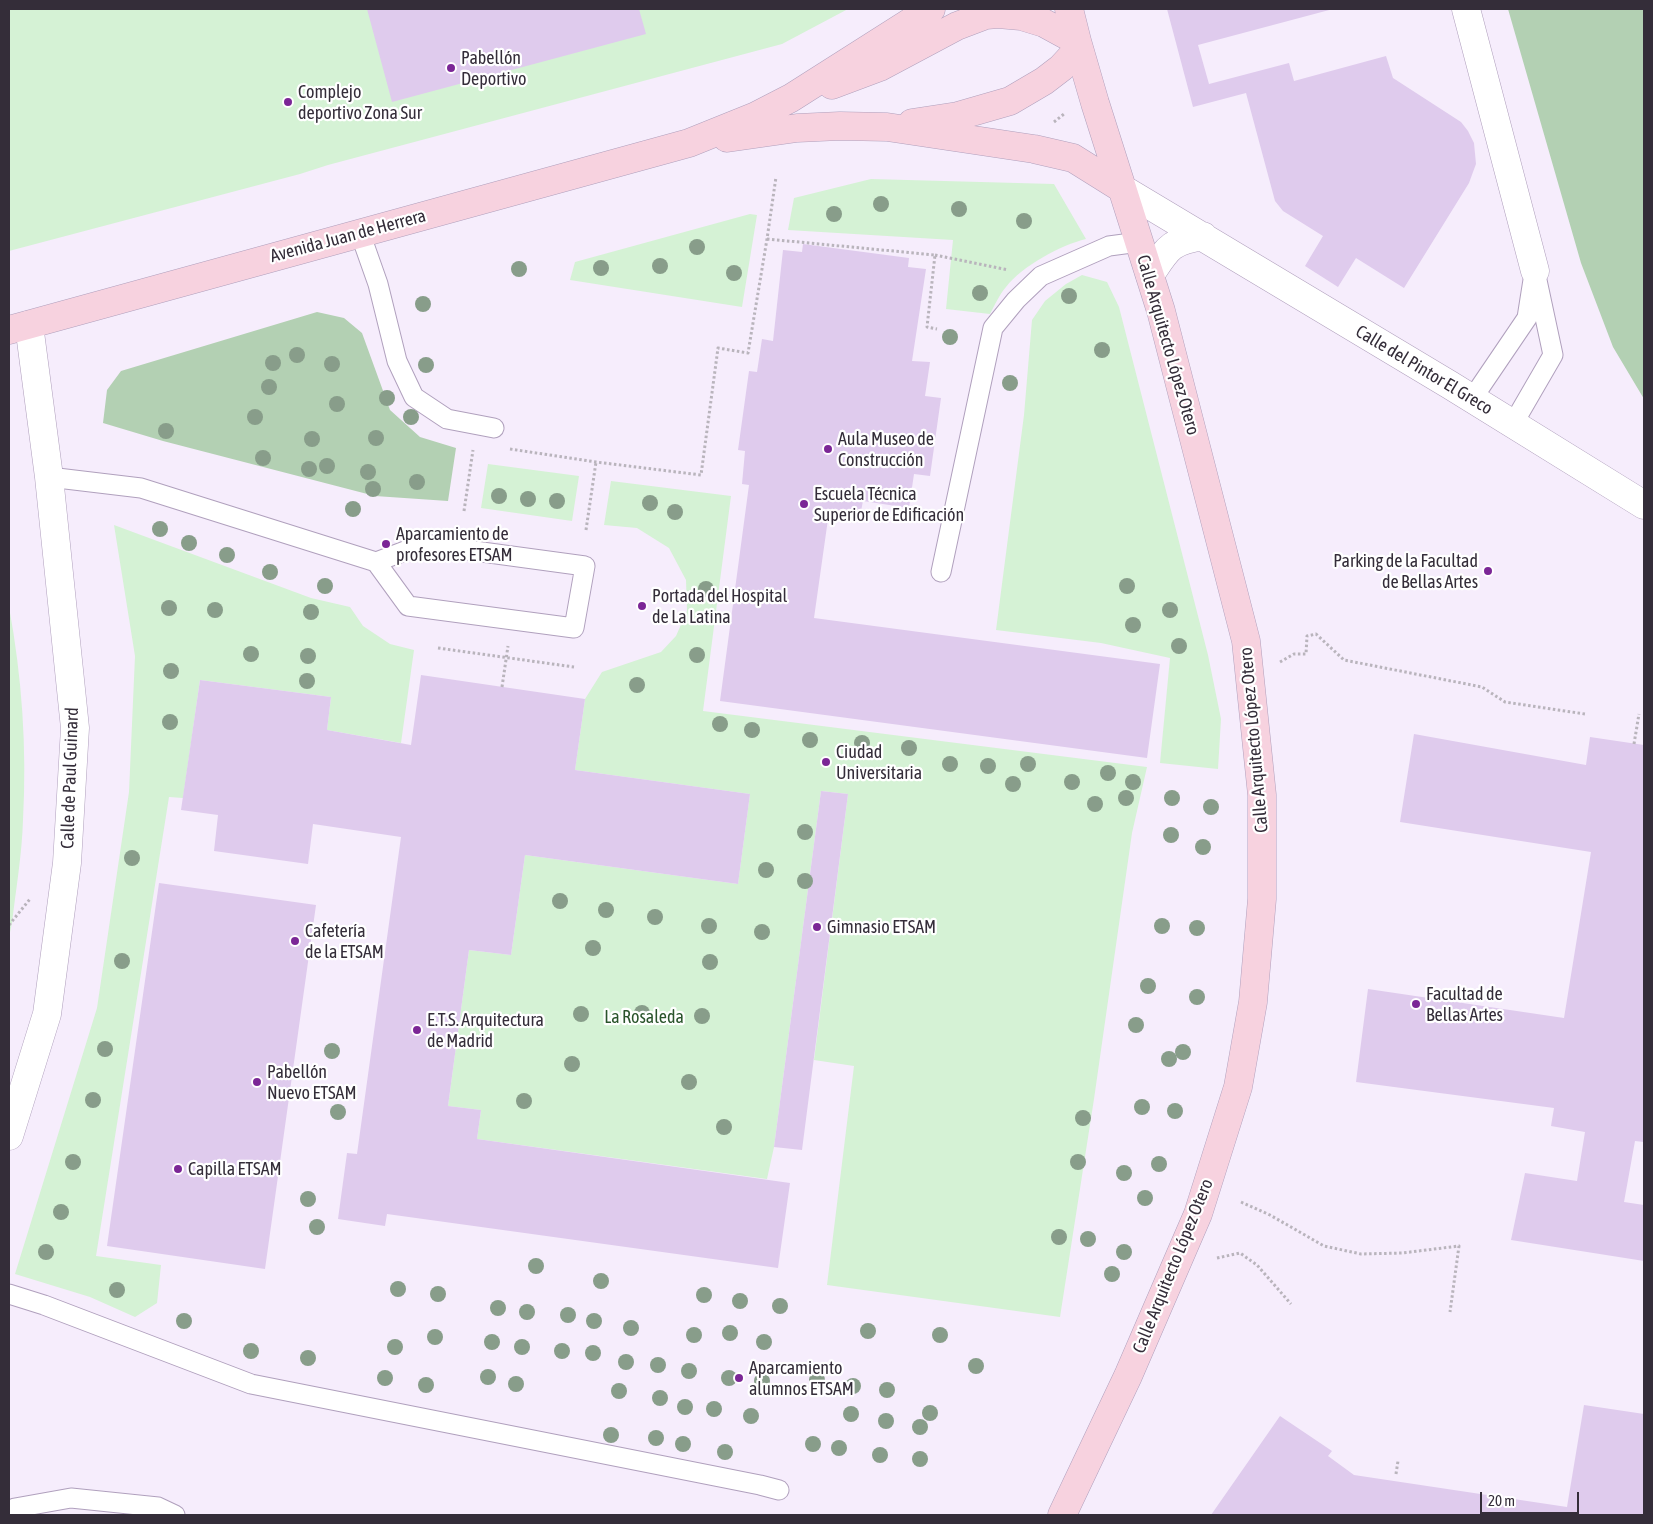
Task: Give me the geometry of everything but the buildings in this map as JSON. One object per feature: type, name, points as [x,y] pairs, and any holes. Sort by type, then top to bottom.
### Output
[{"type":"street","points":[[688,143],[756,116],[792,98],[931,9]]},
{"type":"street","name":"Calle Arquitecto López Otero","points":[[1062,1515],[1128,1376],[1198,1214],[1238,1087],[1253,1002],[1262,899],[1262,795],[1246,641],[1161,310],[1077,41],[1069,9]]},
{"type":"street","points":[[1466,9],[1535,271]]},
{"type":"street","points":[[792,98],[880,67],[957,26],[986,15],[998,14],[1029,18],[1044,23],[1077,41],[1073,55],[1061,68],[1010,101],[958,116],[887,127]]},
{"type":"street","points":[[688,143],[797,128],[840,126],[887,127],[1034,149],[1073,158],[1122,188]]},
{"type":"street","name":"Avenida Juan de Herrera","points":[[19,328],[688,143]]},
{"type":"street","name":"Calle del Pintor El Greco","points":[[1122,188],[1644,505]]},
{"type":"street","points":[[1150,275],[1167,249],[1185,239],[1203,236]]},
{"type":"street","name":"Calle de Paul Guinard","points":[[9,1136],[47,1014],[67,863],[75,728],[49,477],[19,328]]},
{"type":"lane","points":[[360,233],[378,284],[397,361],[414,398],[448,419],[494,428]]},
{"type":"lane","points":[[941,572],[993,328],[1016,300],[1041,276],[1109,246],[1139,242]]},
{"type":"lane","points":[[1472,399],[1527,318],[1535,271]]},
{"type":"lane","points":[[1513,424],[1554,355],[1535,271]]},
{"type":"lane","points":[[49,477],[141,488],[376,562],[408,606],[574,628],[585,566],[423,544],[376,562]]},
{"type":"lane","points":[[9,1294],[44,1305],[251,1384],[779,1490]]},
{"type":"lane","points":[[9,1511],[15,1508],[71,1498],[138,1510],[158,1507],[175,1515]]},
{"type":"path","points":[[502,448],[701,475],[718,348],[748,353],[776,177]]},
{"type":"path","points":[[767,239],[935,255],[1041,276]]},
{"type":"path","points":[[935,255],[926,327],[937,330]]},
{"type":"path","points":[[464,511],[473,443]]},
{"type":"path","points":[[586,530],[596,462]]},
{"type":"path","points":[[1279,662],[1294,654],[1306,654],[1308,636],[1316,634],[1344,660],[1482,687],[1505,702],[1585,714]]},
{"type":"path","points":[[502,687],[508,644]]},
{"type":"path","points":[[438,648],[574,667]]},
{"type":"path","points":[[1634,744],[1638,714]]},
{"type":"path","points":[[9,926],[32,896]]},
{"type":"path","points":[[1241,1202],[1324,1246],[1361,1254],[1459,1246],[1450,1312]]},
{"type":"path","points":[[1217,1258],[1240,1253],[1256,1265],[1291,1304]]},
{"type":"path","points":[[1396,1474],[1398,1461]]},
{"type":"shaded area","name":"Ciudad Universitaria","points":[[9,9],[1644,9],[1644,1515],[9,1515]]},
{"type":"green space","name":"Complejo deportivo Zona Sur","points":[[9,9],[848,9],[782,44],[9,251]]},
{"type":"green space","points":[[1508,9],[1644,9],[1644,399],[1613,347],[1581,263]]},
{"type":"green space","points":[[871,179],[1054,184],[1086,239],[1054,251],[1022,271],[1004,290],[990,314],[946,309],[953,240],[788,230],[794,198]]},
{"type":"green space","points":[[750,214],[757,215],[742,307],[570,280],[575,262]]},
{"type":"green space","points":[[1082,275],[1107,282],[1119,307],[1208,655],[1221,719],[1218,769],[1160,763],[1170,658],[1101,643],[996,630],[1024,415],[1032,320],[1045,301],[1066,284]]},
{"type":"green space","points":[[317,312],[344,318],[362,333],[390,410],[420,437],[456,448],[448,501],[375,496],[163,441],[103,423],[107,390],[121,371]]},
{"type":"green space","points":[[488,464],[579,476],[572,521],[481,508]]},
{"type":"green space","name":"La Rosaleda","points":[[611,481],[731,496],[703,711],[1147,767],[1132,833],[1094,1099],[1060,1317],[827,1285],[854,1066],[814,1060],[848,794],[821,791],[774,1147],[767,1179],[477,1139],[481,1110],[448,1106],[469,950],[511,955],[525,855],[738,884],[750,794],[575,770],[585,699],[602,672],[661,652],[676,636],[687,611],[686,580],[669,548],[637,528],[604,525]]},
{"type":"green space","points":[[114,525],[311,598],[350,607],[363,626],[390,644],[414,650],[401,743],[327,730],[331,697],[200,680],[183,798],[169,797],[96,1256],[161,1265],[157,1303],[135,1317],[90,1297],[15,1274],[97,1008],[129,792],[135,656]]},
{"type":"green space","points":[[9,607],[20,686],[24,739],[24,793],[21,846],[9,937]]},
{"type":"place","name":"Pabellón Deportivo","points":[[451,68]]},
{"type":"place","name":"Complejo deportivo Zona Sur","points":[[288,102]]},
{"type":"place","name":"Aula Museo de Construcción","points":[[828,449]]},
{"type":"place","name":"Escuela Técnica Superior de Edificación","points":[[804,504]]},
{"type":"place","name":"Aparcamiento de profesores ETSAM","points":[[386,544]]},
{"type":"place","name":"Parking de la Facultad de Bellas Artes","points":[[1488,571]]},
{"type":"place","name":"Portada del Hospital de La Latina","points":[[642,606]]},
{"type":"place","name":"Ciudad Universitaria","points":[[826,762]]},
{"type":"place","name":"Gimnasio ETSAM","points":[[817,927]]},
{"type":"place","name":"Cafetería de la ETSAM","points":[[295,941]]},
{"type":"place","name":"Facultad de Bellas Artes","points":[[1416,1004]]},
{"type":"place","name":"E.T.S. Arquitectura de Madrid","points":[[417,1030]]},
{"type":"place","name":"Pabellón Nuevo ETSAM","points":[[257,1082]]},
{"type":"place","name":"Capilla ETSAM","points":[[178,1169]]},
{"type":"place","name":"Aparcamiento alumnos ETSAM","points":[[739,1378]]}]
